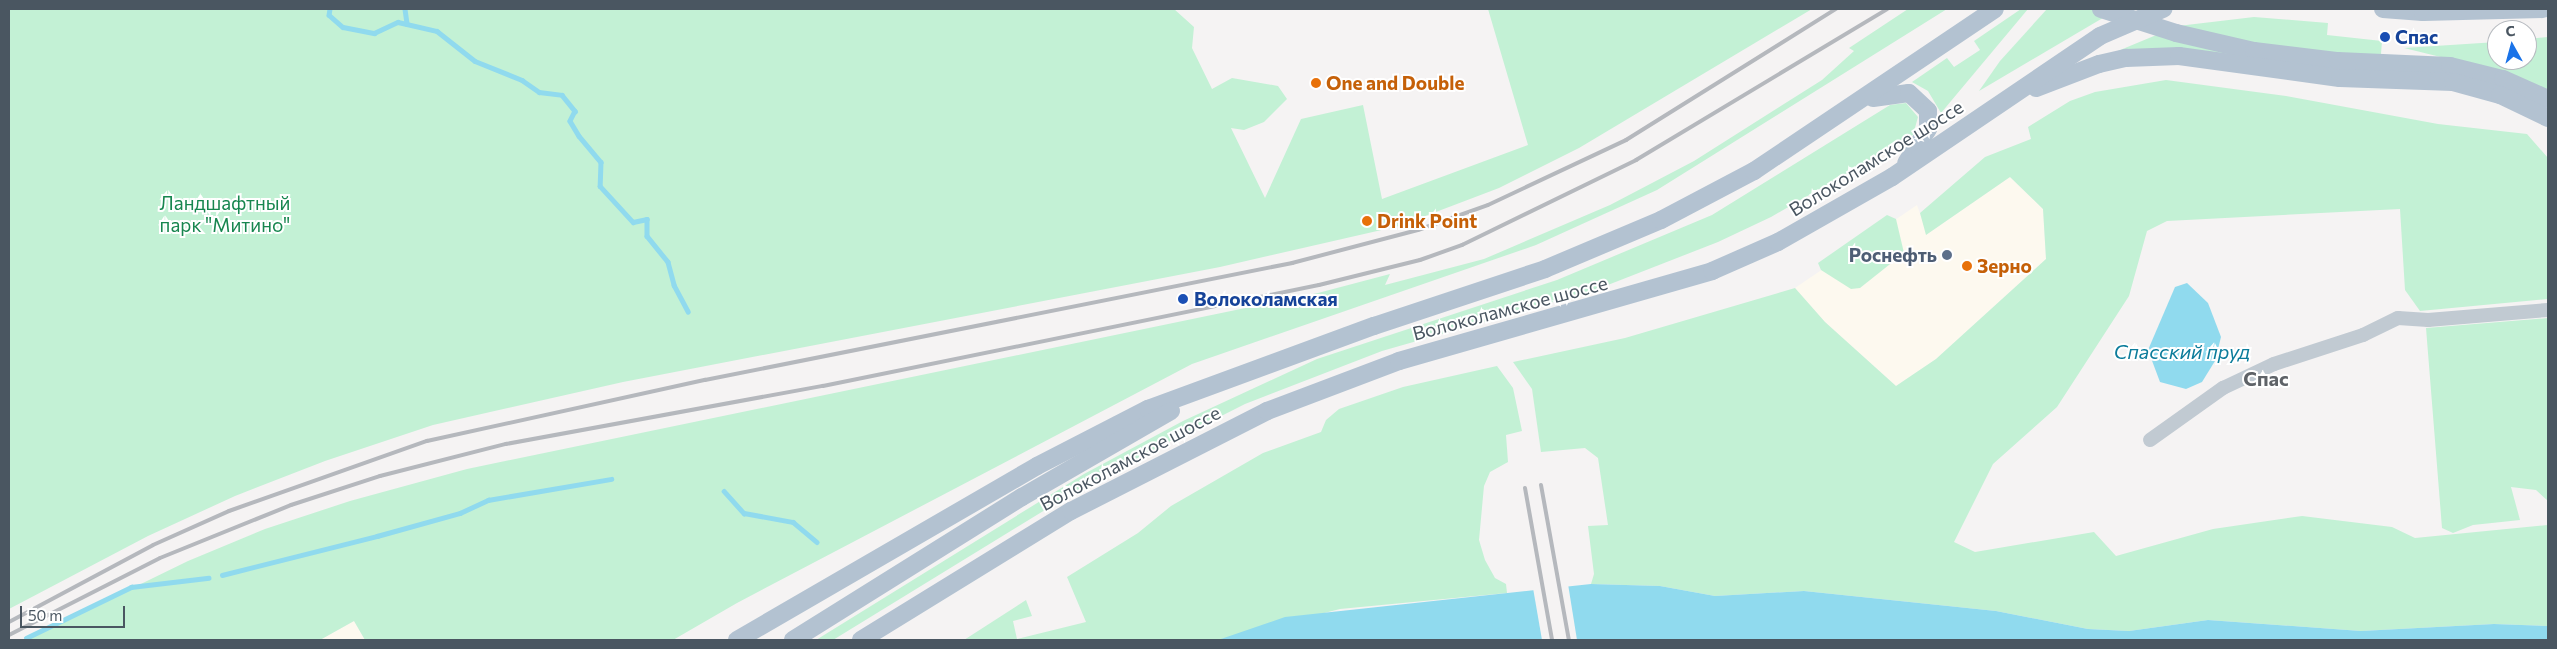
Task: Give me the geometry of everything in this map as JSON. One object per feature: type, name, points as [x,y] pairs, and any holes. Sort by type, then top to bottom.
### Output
[{"type":"main road","name":"Волоколамское шоссе","points":[[736,640],[1037,466],[1148,409],[1374,326],[1546,270],[1615,241],[1754,171],[1860,103],[1995,9]]},
{"type":"main road","points":[[2101,9],[2176,33],[2297,57],[2423,62],[2477,72],[2548,99]]},
{"type":"main road","points":[[2123,9],[2176,33]]},
{"type":"main road","name":"Волоколамское шоссе","points":[[861,640],[1142,472],[1268,411],[1399,361],[1712,271],[1809,226],[1892,177],[2100,36],[2163,9]]},
{"type":"main road","points":[[2384,9],[2548,18]]},
{"type":"main road","points":[[2423,12],[2543,9]]},
{"type":"main road","points":[[2008,100],[2099,64],[2126,58],[2179,56],[2331,77],[2453,82],[2500,95],[2548,118]]},
{"type":"main road","points":[[1860,103],[1883,94],[1909,93],[1928,111],[1928,129],[1919,147],[1892,177]]},
{"type":"main road","name":"Волоколамское шоссе","points":[[794,640],[1098,451],[1252,371]]},
{"type":"main road","points":[[885,640],[936,594]]},
{"type":"street","points":[[2150,440],[2223,388],[2274,364],[2363,335],[2398,318],[2428,320],[2548,310]]},
{"type":"shaded area","points":[[2010,177],[2043,209],[2046,259],[1936,359],[1896,386],[1825,322],[1795,288],[1917,205],[1927,234]]},
{"type":"shaded area","points":[[354,621],[365,640],[320,640]]},
{"type":"green space","name":"Ландшафтный парк \"Митино\"","points":[[9,9],[1174,9],[1194,27],[1192,48],[1212,89],[1232,78],[1278,86],[1287,99],[1264,122],[1244,130],[1231,128],[1265,198],[1301,119],[1363,105],[1382,199],[1528,145],[1488,9],[1812,9],[1579,148],[1499,188],[1399,226],[1220,267],[623,382],[433,425],[325,461],[235,496],[148,536],[9,609]]},
{"type":"green space","points":[[1908,9],[1947,9],[1657,190],[1536,245],[1192,364],[737,603],[673,640],[365,640],[354,621],[320,640],[26,640],[188,561],[265,529],[350,501],[467,469],[1318,293],[1390,274],[1385,285],[1484,259],[1610,205],[1694,161],[1822,80],[1854,51],[1849,48]]},
{"type":"green space","points":[[2021,9],[2028,9],[1941,113],[1928,91],[1912,82],[1947,58],[1954,67],[1980,50],[1974,41]]},
{"type":"green space","points":[[2047,9],[2118,9],[1979,91],[2000,61]]},
{"type":"green space","points":[[2254,17],[2328,23],[2327,35],[2382,41],[2380,67],[2113,53],[2178,26]]},
{"type":"green space","points":[[2548,37],[2548,91],[2506,73],[2494,70],[2537,70],[2537,38]]},
{"type":"green space","points":[[2487,43],[2487,68],[2404,48]]},
{"type":"green space","points":[[2166,80],[2286,96],[2438,124],[2527,134],[2548,158],[2548,299],[2420,311],[2405,290],[2400,209],[2167,221],[2147,231],[2129,296],[2057,407],[1993,464],[1954,542],[1975,552],[2094,532],[2116,556],[2213,529],[2302,516],[2392,527],[2415,538],[2548,525],[2548,626],[2494,624],[2361,631],[2208,620],[2129,631],[2088,629],[1996,611],[1804,591],[1715,596],[1660,586],[1591,584],[1594,574],[1588,526],[1608,525],[1598,458],[1585,448],[1541,452],[1532,389],[1513,362],[1625,338],[1795,288],[1825,322],[1896,386],[1936,359],[2046,259],[2043,209],[2010,177],[1926,235],[1920,213],[1985,157],[2031,139],[2028,127],[2070,101],[2095,92]]},
{"type":"green space","points":[[1906,103],[1918,117],[1913,135],[1771,217],[1718,242],[1595,290],[1382,351],[1245,404],[1089,483],[833,640],[816,640],[1084,474],[1183,421],[1317,359],[1557,280],[1712,215],[1890,105]]},
{"type":"green space","points":[[1887,215],[1896,219],[1904,253],[1860,288],[1851,289],[1821,270],[1818,263]]},
{"type":"green space","points":[[2548,318],[2548,501],[2536,490],[2511,487],[2520,520],[2473,525],[2453,533],[2442,528],[2426,328]]},
{"type":"green space","points":[[1497,366],[1513,388],[1522,431],[1506,435],[1508,462],[1490,472],[1484,486],[1479,540],[1485,560],[1495,578],[1506,584],[1507,593],[1340,609],[1218,640],[964,640],[1026,600],[1032,616],[1013,621],[1017,639],[1086,622],[1067,577],[1138,533],[1171,506],[1263,453],[1321,432],[1326,420],[1339,409],[1403,387]]},
{"type":"water","name":"Спасский пруд","points":[[2187,283],[2208,303],[2221,337],[2215,361],[2202,382],[2186,389],[2160,382],[2148,350],[2175,287]]},
{"type":"water","points":[[1591,584],[1660,586],[1715,596],[1804,591],[1996,611],[2088,629],[2129,631],[2208,620],[2361,631],[2494,624],[2548,626],[2548,640],[1218,640],[1285,617]]},
{"type":"pier","points":[[1568,584],[1577,640],[1542,640],[1533,588]]},
{"type":"waterway","points":[[330,9],[329,15],[343,27],[374,33],[398,22],[437,31],[475,61],[522,80],[539,92],[562,95],[575,111],[570,121],[579,136],[601,162],[600,186],[633,222],[647,219],[647,236],[668,262],[674,285],[688,311]]},
{"type":"waterway","points":[[405,9],[407,24]]},
{"type":"waterway","points":[[222,575],[460,513],[488,500],[611,479]]},
{"type":"waterway","points":[[724,491],[744,513],[793,522],[817,542]]},
{"type":"waterway","points":[[26,638],[131,587],[208,578]]},
{"type":"railway","points":[[9,622],[153,545],[229,511],[427,441],[705,380],[1292,263],[1418,230],[1488,205],[1626,140],[1836,9]]},
{"type":"railway","points":[[9,635],[160,558],[291,505],[380,476],[506,444],[823,386],[1319,285],[1420,260],[1462,245],[1636,160],[1887,9]]},
{"type":"railway","points":[[1541,485],[1569,640]]},
{"type":"railway","points":[[1525,488],[1552,640]]},
{"type":"place","name":"Спас","points":[[2385,37]]},
{"type":"place","name":"One and Double","points":[[1316,83]]},
{"type":"place","name":"Drink Point","points":[[1367,221]]},
{"type":"place","name":"Роснефть","points":[[1947,255]]},
{"type":"place","name":"Зерно","points":[[1967,266]]},
{"type":"place","name":"Волоколамская","points":[[1183,299]]},
{"type":"district","name":"Спас","points":[[2266,378]]}]
